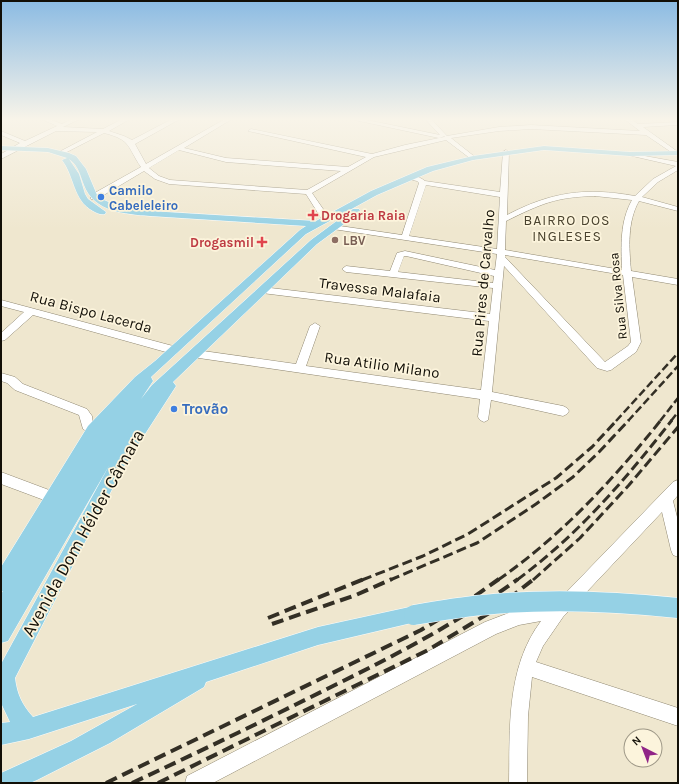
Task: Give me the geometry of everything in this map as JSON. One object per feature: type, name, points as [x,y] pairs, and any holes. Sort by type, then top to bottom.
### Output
[{"type":"main road","points":[[53,156],[66,161],[72,168],[82,198],[89,205],[103,212],[136,218],[282,229],[290,233],[294,240]]},
{"type":"main road","points":[[69,156],[78,163],[94,197],[101,203],[111,207],[140,212],[316,224]]},
{"type":"main road","name":"Avenida Dom Hélder Câmara","points":[[1,584],[52,497],[94,430],[126,393],[303,232],[374,193],[410,178],[420,179],[442,166],[486,156]]},
{"type":"main road","name":"Avenida Dom Hélder Câmara","points":[[103,450],[170,376],[196,354],[275,277],[332,227],[396,184]]},
{"type":"main road","points":[[275,277],[301,247],[304,239],[303,232],[294,226],[281,222]]},
{"type":"main road","points":[[221,306],[232,305],[237,309],[238,313]]},
{"type":"main road","name":"Avenida Dom Hélder Câmara","points":[[103,450],[159,364]]},
{"type":"main road","name":"Avenida Dom Hélder Câmara","points":[[2,681],[118,463],[184,365]]},
{"type":"main road","points":[[1,611],[103,450]]},
{"type":"main road","points":[[1,634],[103,450]]},
{"type":"main road","points":[[1,734],[29,729],[214,670],[246,658],[318,636],[369,624],[492,604],[558,601],[596,602],[678,608]]},
{"type":"main road","points":[[6,781],[60,757],[120,725],[214,670]]},
{"type":"main road","points":[[2,681],[12,708],[29,729]]},
{"type":"street","points":[[137,156],[143,167],[158,178],[180,184],[308,192],[372,156]]},
{"type":"street","points":[[94,197],[164,156]]},
{"type":"street","points":[[208,156],[243,162],[348,169]]},
{"type":"street","points":[[470,156],[473,158]]},
{"type":"street","name":"Rua Pires de Carvalho","points":[[484,417],[501,255],[506,156]]},
{"type":"street","points":[[636,156],[678,166]]},
{"type":"street","name":"Rua Silva Rosa","points":[[501,255],[601,365],[606,367],[632,348],[636,342],[627,274],[625,233],[629,214],[638,198],[649,186],[678,166]]},
{"type":"street","points":[[405,237],[420,179],[504,195]]},
{"type":"street","points":[[308,192],[326,219]]},
{"type":"street","points":[[503,220],[535,204],[559,197],[598,194],[638,198],[678,209]]},
{"type":"street","points":[[332,227],[405,237],[501,255],[678,282]]},
{"type":"street","points":[[393,274],[400,255],[405,253],[499,274]]},
{"type":"street","points":[[346,269],[498,286]]},
{"type":"street","name":"Travessa Malafaia","points":[[262,290],[494,318]]},
{"type":"street","name":"Rua Bispo Lacerda","points":[[1,303],[173,350]]},
{"type":"street","points":[[1,338],[32,311]]},
{"type":"street","points":[[300,368],[315,326]]},
{"type":"street","name":"Rua Atilio Milano","points":[[196,354],[486,395],[563,411]]},
{"type":"street","points":[[1,377],[12,380],[19,387],[83,412],[86,416],[87,426],[94,430]]},
{"type":"street","points":[[1,478],[52,497]]},
{"type":"street","points":[[518,783],[520,698],[527,667],[540,635],[559,611],[678,486]]},
{"type":"street","points":[[666,499],[678,550]]},
{"type":"street","points":[[194,783],[491,628],[519,617],[559,611]]},
{"type":"street","points":[[527,667],[678,717]]},
{"type":"railway","points":[[616,421],[678,353]]},
{"type":"railway","points":[[628,421],[678,366]]},
{"type":"railway","points":[[660,421],[678,398]]},
{"type":"railway","points":[[671,421],[678,412]]},
{"type":"railway","points":[[362,580],[423,556],[468,534],[556,478],[592,447],[617,420]]},
{"type":"railway","points":[[390,580],[477,543],[536,504],[573,477],[629,420]]},
{"type":"railway","points":[[498,580],[565,526],[605,485],[661,420]]},
{"type":"railway","points":[[517,580],[561,544],[581,525],[619,485],[672,420]]},
{"type":"railway","points":[[533,580],[580,538],[629,485],[678,427]]},
{"type":"railway","points":[[268,618],[364,579]]},
{"type":"railway","points":[[272,624],[356,595],[392,579]]},
{"type":"railway","points":[[106,783],[421,630],[458,608],[499,579]]},
{"type":"railway","points":[[132,783],[260,722],[384,660],[453,622],[518,579]]},
{"type":"railway","points":[[158,783],[428,650],[494,610],[534,579]]},
{"type":"place","name":"Camilo Cabeleleiro","points":[[101,197]]},
{"type":"place","name":"Drogaria Raia","points":[[313,215]]},
{"type":"place","name":"LBV","points":[[335,240]]},
{"type":"place","name":"Drogasmil","points":[[262,242]]},
{"type":"place","name":"Trovão","points":[[174,409]]},
{"type":"district","name":"BAIRRO DOS INGLESES","points":[[567,228]]}]
